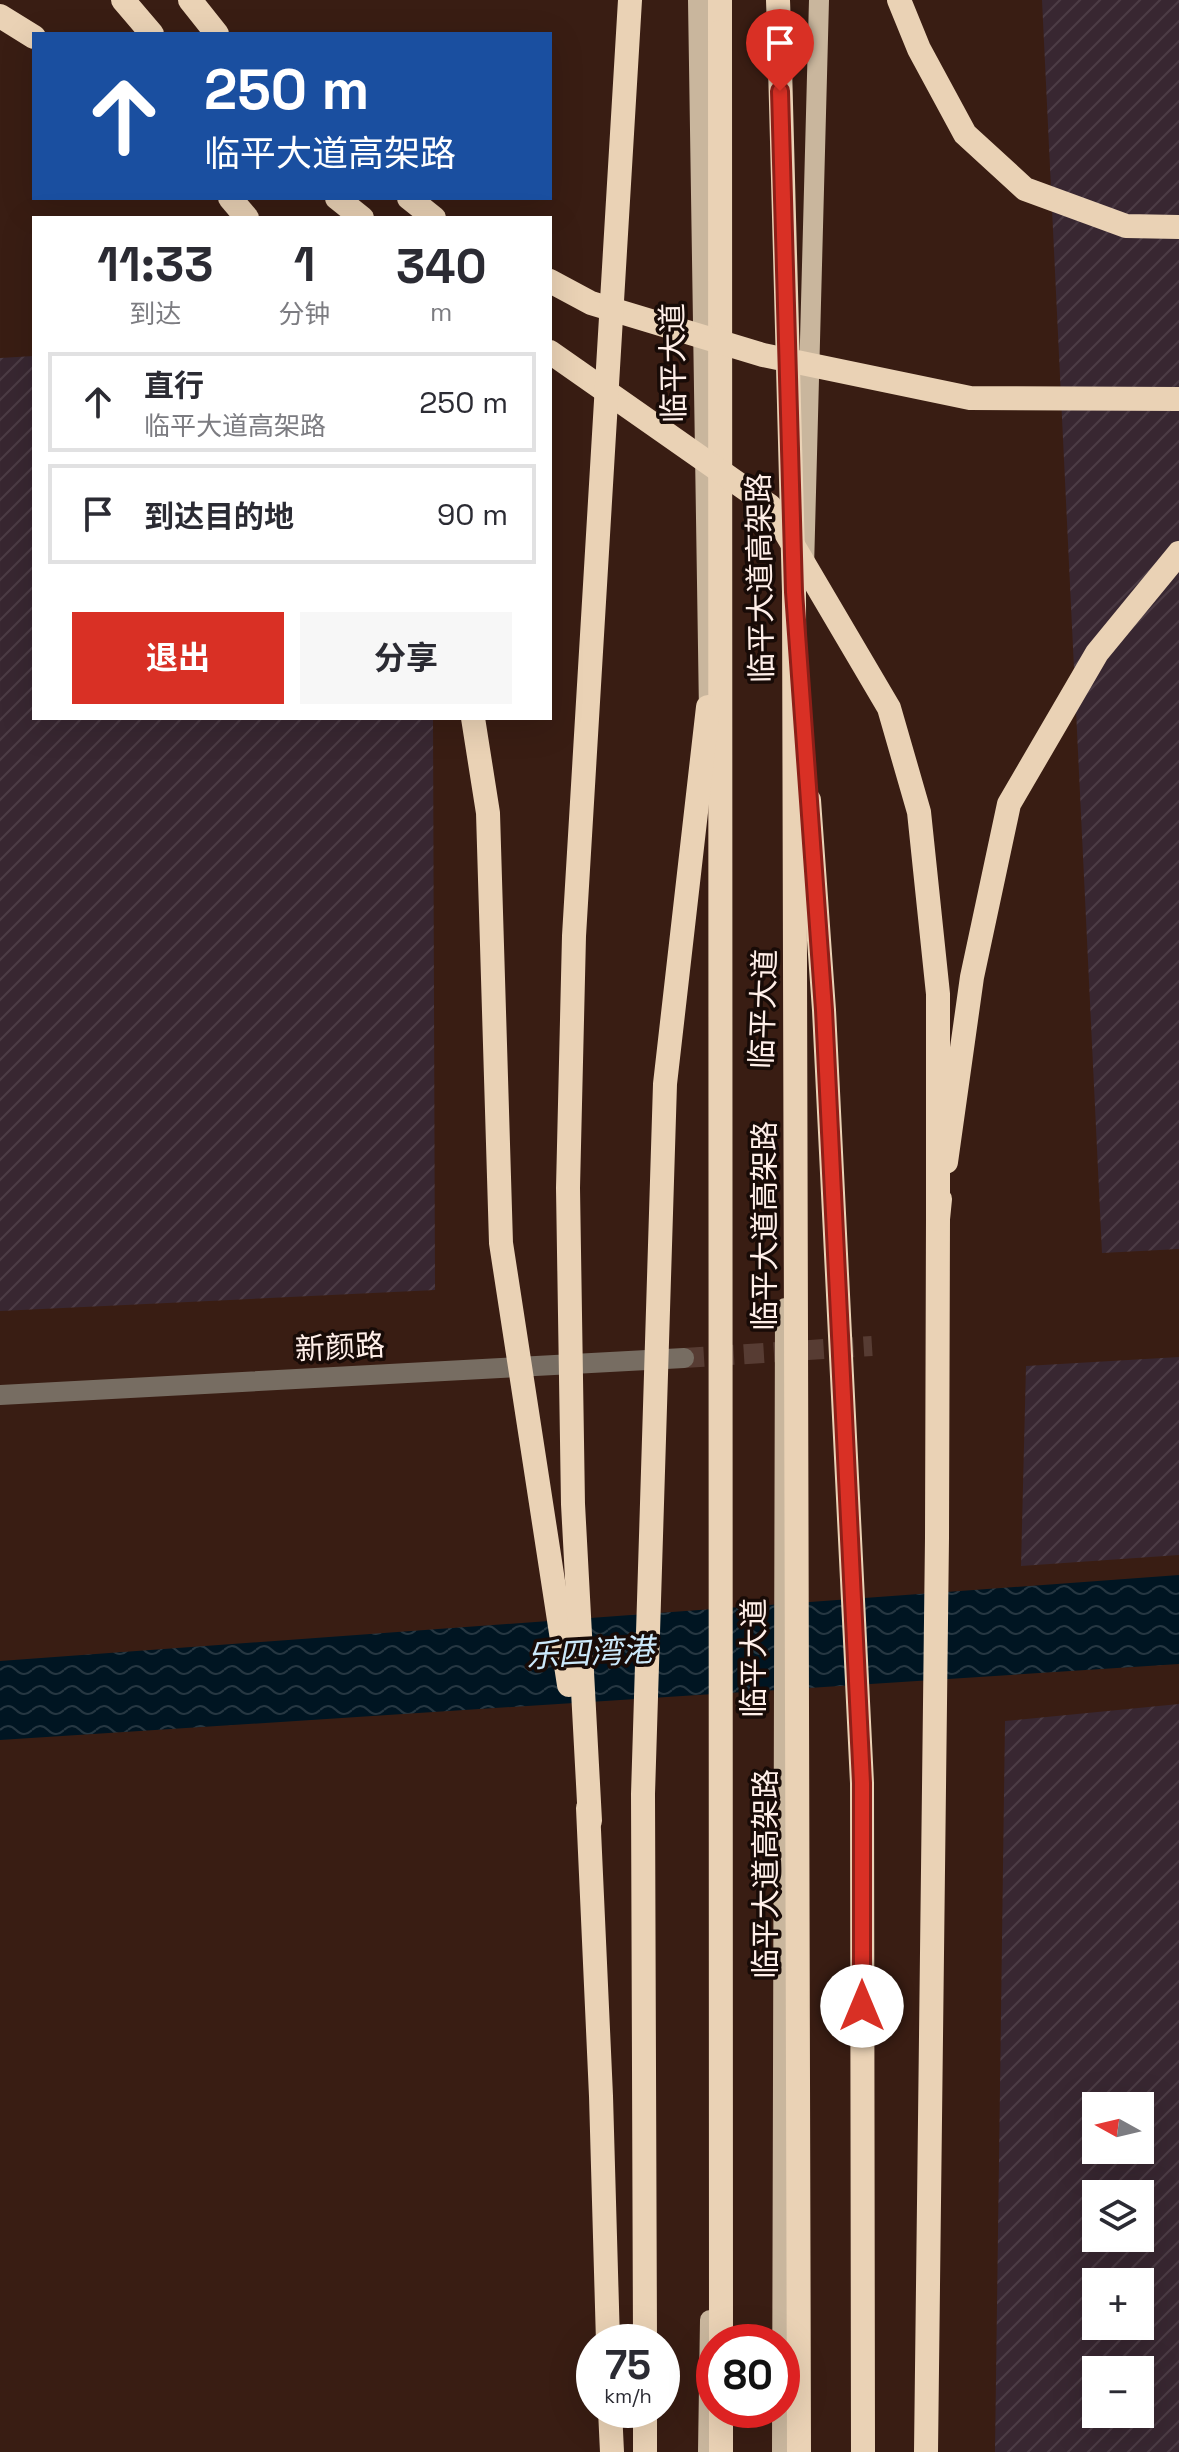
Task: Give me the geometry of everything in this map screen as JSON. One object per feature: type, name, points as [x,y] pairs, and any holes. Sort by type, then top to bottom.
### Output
[{"type":"highway","points":[[123,0],[150,32]]},
{"type":"highway","points":[[190,0],[215,32]]},
{"type":"highway","points":[[607,2324],[590,1821],[573,1504],[569,1141],[574,936],[630,0]]},
{"type":"highway","name":"临平大道高架路","points":[[720,0],[721,2324]]},
{"type":"highway","name":"临平大道高架路","points":[[778,0],[794,592],[799,2452]]},
{"type":"highway","points":[[899,0],[919,49],[965,134],[1025,189],[1126,226],[1179,227]]},
{"type":"highway","points":[[0,16],[32,36]]},
{"type":"highway","points":[[232,200],[245,216]]},
{"type":"highway","points":[[340,200],[360,216]]},
{"type":"highway","points":[[412,200],[432,216]]},
{"type":"highway","points":[[552,282],[591,303],[763,355],[970,398],[1179,399]]},
{"type":"highway","points":[[552,353],[770,506],[889,708],[919,812],[938,994],[937,1554],[926,2452]]},
{"type":"highway","points":[[938,1219],[972,977],[1009,804],[1097,653],[1179,553]]},
{"type":"highway","points":[[794,592],[824,1010],[862,1783],[863,2452]]},
{"type":"highway","points":[[645,2324],[643,1794],[665,1084],[722,593]]},
{"type":"highway","points":[[473,720],[488,813],[501,1243],[590,1821]]},
{"type":"highway","points":[[611,2428],[612,2452]]},
{"type":"highway","points":[[645,2428],[645,2452]]},
{"type":"highway","points":[[721,2428],[721,2452]]},
{"type":"main road","name":"临平大道","points":[[698,0],[718,1348],[718,1735],[708,2452]]},
{"type":"main road","name":"临平大道","points":[[782,2452],[784,1352],[819,0]]},
{"type":"street","name":"新颜路","points":[[0,1395],[684,1358]]},
{"type":"shaded area","points":[[1042,0],[1179,0],[1179,1249],[1102,1253]]},
{"type":"shaded area","points":[[32,356],[32,720],[433,720],[435,1290],[0,1311],[0,358]]},
{"type":"shaded area","points":[[1179,1357],[1179,1555],[1021,1566],[1026,1366]]},
{"type":"shaded area","points":[[1179,1704],[1179,2452],[995,2452],[1005,1721]]},
{"type":"water","name":"乐四湾港","points":[[1179,1575],[1179,1664],[0,1740],[0,1661]]},
{"type":"tunnel","points":[[684,1358],[872,1346]]},
{"type":"route","points":[[780,91],[794,592],[824,1010],[862,1783],[862,2006]]}]
